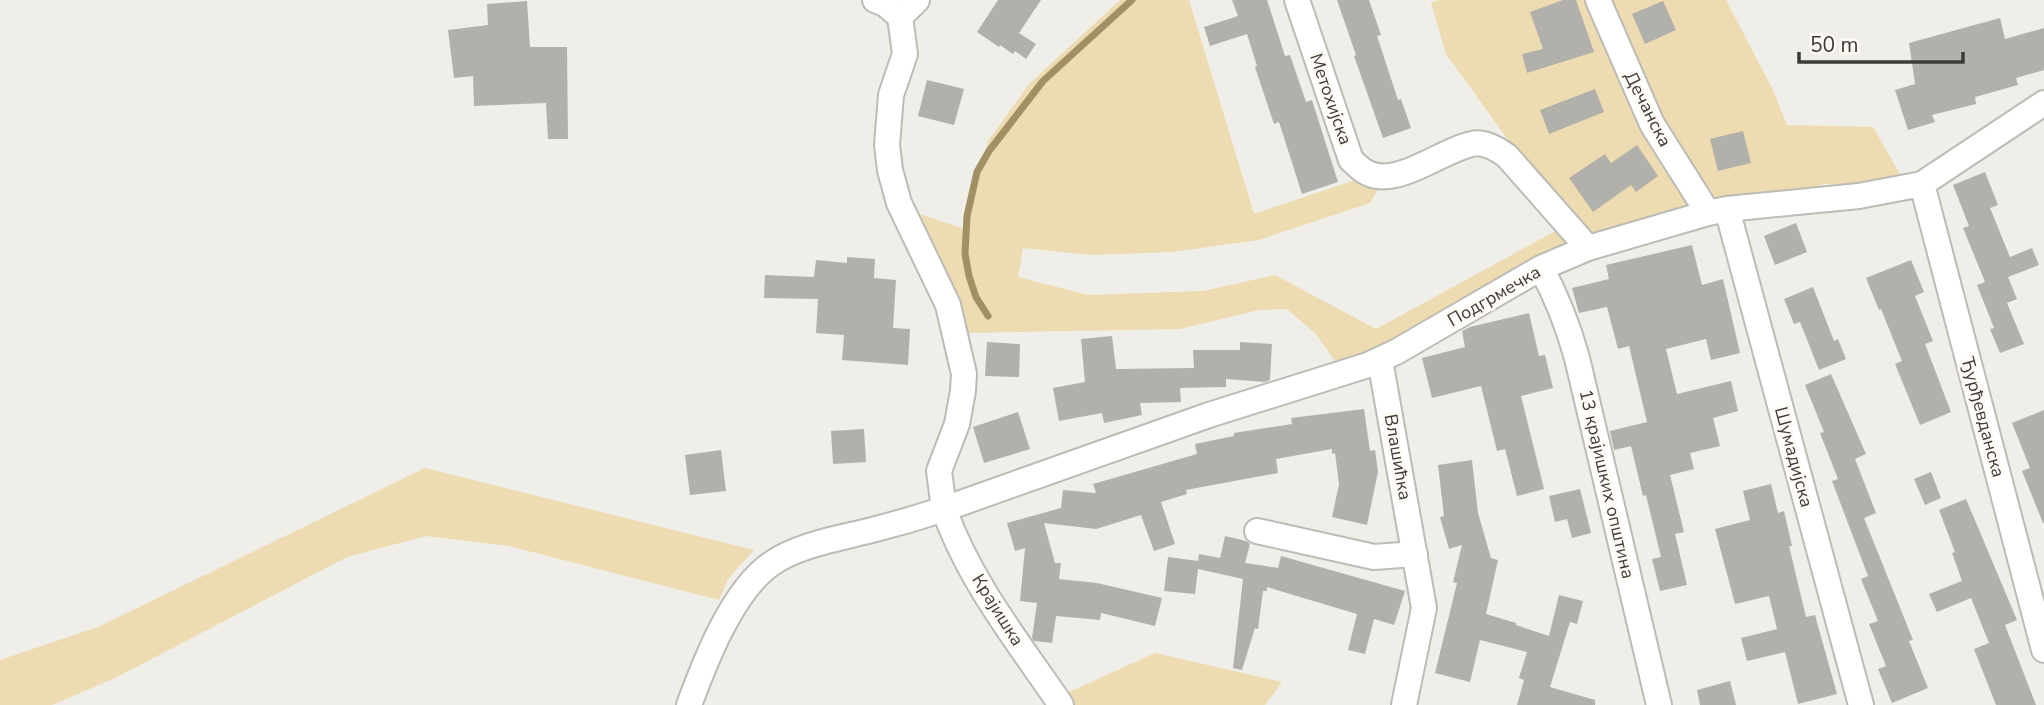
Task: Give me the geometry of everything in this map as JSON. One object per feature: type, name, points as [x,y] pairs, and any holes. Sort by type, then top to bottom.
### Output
[{"type":"street","points":[[875,0],[908,9]]},
{"type":"street","name":"Метохијска","points":[[1297,0],[1351,160],[1365,172],[1378,176],[1394,176],[1473,143],[1492,146],[1507,156],[1588,248]]},
{"type":"street","name":"Дечанска","points":[[1598,0],[1652,124],[1718,211]]},
{"type":"street","name":"Крајишка","points":[[908,9],[905,54],[891,95],[887,145],[899,204],[948,305],[964,374],[957,424],[939,471],[944,509],[954,538],[995,608],[1061,705]]},
{"type":"street","name":"Подгрмечка","points":[[689,705],[705,659],[728,616],[752,581],[771,563],[820,544],[944,509],[1209,415],[1380,360],[1541,268],[1588,248],[1718,211],[1859,196],[1922,184],[2044,103]]},
{"type":"street","name":"Ђурђевданска","points":[[1922,184],[2044,650]]},
{"type":"street","name":"Шумадијска","points":[[1718,211],[1861,705]]},
{"type":"street","name":"13 крајишких општина","points":[[1541,268],[1566,320],[1577,358],[1659,705]]},
{"type":"street","name":"Влашићка","points":[[1380,360],[1424,608],[1404,705]]},
{"type":"street","points":[[1257,531],[1374,557],[1415,554]]},
{"type":"shaded area","points":[[1120,0],[1189,0],[1254,214],[1367,176],[1382,183],[1370,203],[1259,240],[1172,252],[1091,255],[1023,248],[1018,277],[1088,295],[1203,291],[1275,275],[1376,329],[1561,228],[1575,243],[1339,367],[1316,334],[1287,309],[1259,310],[1180,329],[965,333],[917,213],[964,229],[988,141],[1029,84]]},
{"type":"shaded area","points":[[1439,0],[1726,0],[1773,90],[1787,125],[1873,127],[1901,176],[1867,186],[1824,184],[1790,193],[1744,194],[1604,230],[1588,237],[1508,140],[1446,54],[1431,3]]},
{"type":"shaded area","points":[[425,468],[754,550],[728,579],[719,600],[509,546],[426,536],[347,557],[115,678],[52,705],[0,705],[0,660],[98,627]]},
{"type":"shaded area","points":[[1155,653],[1282,682],[1265,705],[1075,705],[1067,693]]},
{"type":"building","points":[[998,0],[1041,0],[1019,33],[1036,44],[1026,59],[1015,51],[1013,54],[1000,45],[999,47],[977,32]]},
{"type":"building","points":[[1232,0],[1267,0],[1285,56],[1290,55],[1306,102],[1312,100],[1338,182],[1302,194],[1279,122],[1274,124],[1247,34],[1210,46],[1204,27],[1238,16]]},
{"type":"building","points":[[1337,0],[1369,0],[1381,35],[1377,36],[1398,100],[1401,99],[1411,128],[1383,138]]},
{"type":"building","points":[[1563,0],[1576,0],[1594,52],[1527,73],[1522,54],[1543,49],[1530,12]]},
{"type":"building","points":[[527,1],[530,47],[567,47],[568,139],[548,139],[546,103],[474,106],[473,76],[454,78],[448,30],[488,25],[487,4]]},
{"type":"building","points":[[1663,1],[1676,30],[1645,44],[1632,14]]},
{"type":"building","points":[[2000,18],[2005,39],[2044,28],[2044,70],[2016,78],[2018,85],[1975,97],[1976,104],[1932,115],[1935,122],[1908,130],[1895,90],[1915,84],[1909,43]]},
{"type":"building","points":[[927,80],[964,89],[954,125],[918,116]]},
{"type":"building","points":[[1595,89],[1604,112],[1549,134],[1540,110]]},
{"type":"building","points":[[1743,131],[1751,163],[1718,171],[1710,139]]},
{"type":"building","points":[[1637,145],[1658,176],[1636,192],[1631,185],[1593,212],[1569,178],[1605,154],[1611,163]]},
{"type":"building","points":[[1985,172],[1998,205],[1990,208],[2010,257],[2032,248],[2039,265],[2008,277],[2017,299],[2007,303],[2024,344],[2000,353],[1990,329],[1994,328],[1977,285],[1985,282],[1963,228],[1969,226],[1953,185]]},
{"type":"building","points":[[1796,223],[1807,252],[1775,265],[1764,236]]},
{"type":"building","points":[[1692,245],[1702,285],[1723,279],[1740,353],[1711,360],[1706,339],[1666,349],[1677,394],[1731,381],[1738,411],[1713,418],[1720,446],[1690,453],[1694,469],[1670,475],[1684,532],[1675,534],[1687,585],[1660,591],[1652,559],[1661,557],[1631,446],[1614,450],[1610,431],[1647,422],[1629,346],[1618,349],[1607,307],[1579,313],[1572,288],[1609,279],[1606,265]]},
{"type":"building","points":[[847,257],[875,259],[874,278],[896,280],[893,328],[910,329],[908,365],[842,360],[844,335],[816,333],[818,299],[764,298],[765,275],[814,277],[816,260],[847,263]]},
{"type":"building","points":[[1911,260],[1924,292],[1915,296],[1933,341],[1925,344],[1951,412],[1920,425],[1895,364],[1902,361],[1866,278]]},
{"type":"building","points":[[1813,287],[1834,341],[1838,339],[1846,359],[1819,370],[1800,322],[1794,324],[1784,299]]},
{"type":"building","points":[[1529,313],[1539,356],[1545,355],[1553,388],[1521,396],[1544,489],[1517,496],[1505,449],[1497,451],[1481,386],[1432,398],[1422,358],[1465,347],[1462,331],[1470,327]]},
{"type":"building","points":[[1112,336],[1116,369],[1194,368],[1193,350],[1240,350],[1240,342],[1272,344],[1270,380],[1265,382],[1226,379],[1226,387],[1180,388],[1181,402],[1140,403],[1142,415],[1104,423],[1102,413],[1059,421],[1053,388],[1085,382],[1081,339]]},
{"type":"building","points":[[987,342],[1020,344],[1019,377],[985,376]]},
{"type":"building","points":[[1831,374],[1866,454],[1855,459],[1876,513],[1864,518],[1913,640],[1909,641],[1928,688],[1892,703],[1878,669],[1886,666],[1869,624],[1878,621],[1861,579],[1868,576],[1832,481],[1838,479],[1820,433],[1824,432],[1805,385]]},
{"type":"building","points":[[1364,409],[1370,451],[1375,450],[1378,472],[1367,525],[1332,517],[1339,484],[1335,453],[1332,454],[1332,449],[1276,459],[1278,473],[1186,490],[1187,494],[1161,502],[1175,544],[1154,551],[1141,515],[1096,529],[1044,523],[1055,563],[1061,563],[1059,579],[1097,583],[1162,598],[1155,626],[1101,613],[1100,620],[1056,616],[1052,643],[1034,641],[1032,638],[1037,603],[1020,601],[1025,548],[1015,551],[1007,523],[1061,508],[1063,490],[1096,493],[1093,484],[1197,454],[1195,444],[1234,436],[1234,433],[1292,424],[1291,418]]},
{"type":"building","points":[[2044,410],[2043,523],[2022,471],[2030,468],[2012,423]]},
{"type":"building","points":[[1018,412],[1030,449],[984,463],[973,427]]},
{"type":"building","points":[[864,429],[866,462],[833,464],[831,431]]},
{"type":"building","points":[[721,450],[726,491],[690,495],[685,455]]},
{"type":"building","points":[[1472,460],[1478,513],[1491,558],[1498,560],[1486,614],[1549,636],[1559,595],[1583,601],[1577,624],[1570,622],[1550,687],[1595,700],[1595,705],[1517,705],[1524,680],[1519,678],[1527,652],[1480,640],[1470,682],[1435,673],[1457,583],[1453,582],[1462,545],[1449,549],[1440,517],[1444,516],[1438,465]]},
{"type":"building","points":[[1931,472],[1941,498],[1925,505],[1914,479]]},
{"type":"building","points":[[1771,484],[1778,513],[1784,511],[1792,546],[1789,546],[1806,617],[1815,615],[1837,694],[1798,704],[1785,652],[1747,661],[1741,638],[1777,629],[1769,596],[1735,604],[1715,529],[1750,520],[1743,491]]},
{"type":"building","points":[[1580,489],[1591,533],[1572,538],[1567,519],[1555,522],[1549,496]]},
{"type":"building","points":[[1966,499],[2017,620],[2005,625],[2036,705],[1996,705],[1974,649],[1989,643],[1971,598],[1937,612],[1929,594],[1962,581],[1952,553],[1955,552],[1939,510]]},
{"type":"building","points":[[1225,536],[1250,544],[1245,563],[1278,568],[1281,556],[1405,591],[1394,625],[1374,619],[1365,654],[1348,650],[1357,614],[1267,587],[1267,591],[1263,591],[1258,629],[1255,628],[1242,670],[1233,668],[1243,579],[1198,569],[1195,594],[1164,591],[1168,557],[1198,561],[1199,554],[1220,558]]},
{"type":"building","points":[[1730,681],[1736,705],[1700,705],[1697,690]]},
{"type":"waterway","points":[[988,316],[976,297],[965,254],[967,216],[977,172],[989,151],[1043,81],[1132,0]]}]
